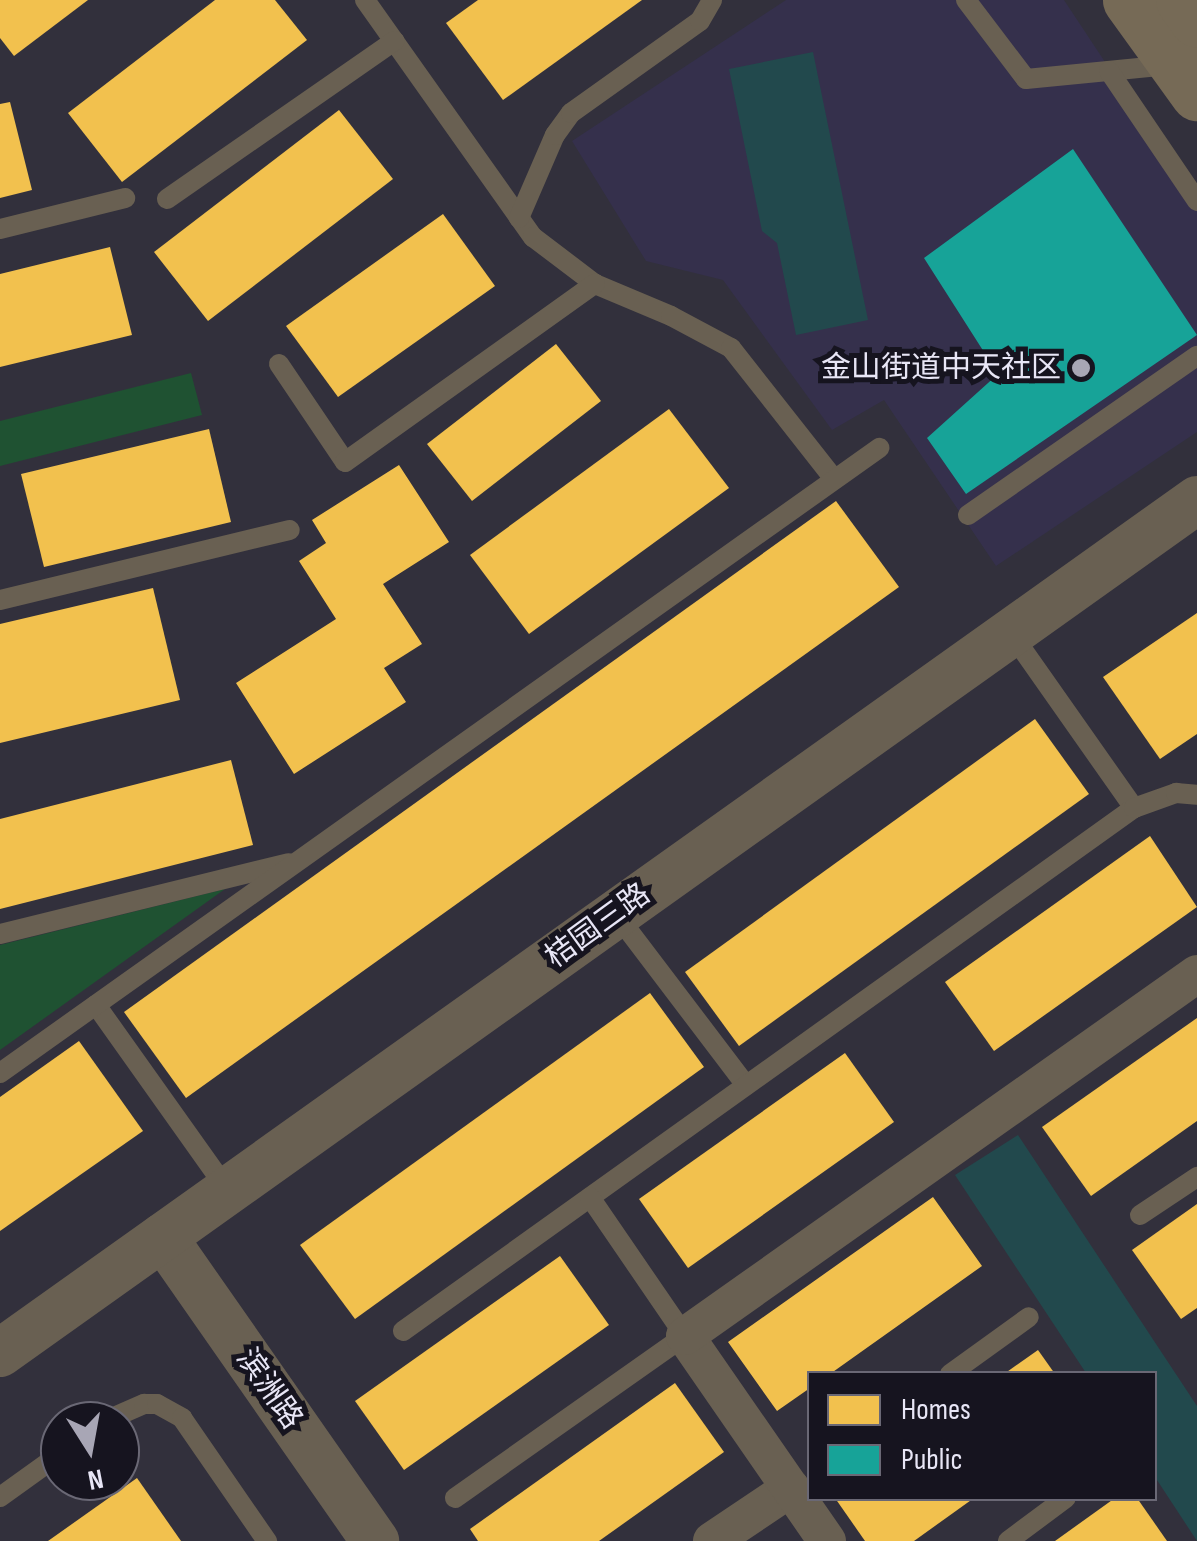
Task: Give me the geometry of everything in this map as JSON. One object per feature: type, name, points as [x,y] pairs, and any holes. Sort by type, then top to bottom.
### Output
[{"type":"main road","points":[[1130,0],[1190,59]]},
{"type":"main road","points":[[1183,0],[1190,59]]},
{"type":"street","name":"桔园三路","points":[[0,1353],[1197,500]]},
{"type":"street","points":[[712,1541],[800,1481],[685,1336],[1197,974]]},
{"type":"street","name":"滨洲路","points":[[163,1237],[375,1541]]},
{"type":"street","points":[[809,1501],[828,1541]]},
{"type":"lane","points":[[365,0],[519,218],[557,259],[595,284],[683,321],[731,348],[834,479]]},
{"type":"lane","points":[[519,218],[555,135],[570,114],[700,21],[712,0]]},
{"type":"lane","points":[[966,0],[1026,79],[1190,59]]},
{"type":"lane","points":[[168,199],[394,41]]},
{"type":"lane","points":[[1109,71],[1197,201]]},
{"type":"lane","points":[[0,230],[125,198]]},
{"type":"lane","points":[[279,364],[345,462],[595,284]]},
{"type":"lane","points":[[968,515],[1197,356]]},
{"type":"lane","points":[[0,1073],[879,448]]},
{"type":"lane","points":[[0,600],[290,530]]},
{"type":"lane","points":[[1011,632],[1134,808]]},
{"type":"lane","points":[[403,1331],[1134,808],[1176,792],[1197,795]]},
{"type":"lane","points":[[0,934],[299,860]]},
{"type":"lane","points":[[616,914],[746,1085]]},
{"type":"lane","points":[[96,1005],[228,1191]]},
{"type":"lane","points":[[1140,1215],[1197,1176]]},
{"type":"lane","points":[[455,1498],[685,1336],[590,1197]]},
{"type":"lane","points":[[954,1371],[1029,1317]]},
{"type":"lane","points":[[140,1406],[157,1404],[182,1418],[267,1541]]},
{"type":"lane","points":[[0,1498],[40,1469]]},
{"type":"lane","points":[[1008,1541],[1062,1501]]},
{"type":"shaded area","points":[[786,0],[1064,0],[1197,201],[1197,432],[996,566],[884,400],[832,430],[723,280],[646,261],[572,141]]},
{"type":"shaded area","points":[[813,52],[868,320],[796,335],[777,243],[762,231],[729,69]]},
{"type":"shaded area","points":[[1018,1135],[1197,1406],[1197,1541],[1157,1480],[1157,1371],[1085,1371],[955,1175]]},
{"type":"green space","points":[[191,373],[202,415],[0,466],[0,421]]},
{"type":"green space","points":[[225,889],[0,1050],[0,945]]},
{"type":"building: Homes","points":[[0,0],[88,0],[14,56],[0,38]]},
{"type":"building: Homes","points":[[215,0],[275,0],[307,40],[122,182],[68,113]]},
{"type":"building: Homes","points":[[478,0],[642,0],[503,100],[446,23]]},
{"type":"building: Homes","points":[[10,102],[32,190],[0,198],[0,104]]},
{"type":"building: Homes","points":[[339,110],[393,179],[208,321],[154,252]]},
{"type":"building: Homes","points":[[443,214],[495,286],[338,397],[286,326]]},
{"type":"building: Homes","points":[[110,247],[132,335],[0,367],[0,274]]},
{"type":"building: Homes","points":[[556,344],[601,401],[472,501],[427,444]]},
{"type":"building: Homes","points":[[669,409],[729,488],[529,634],[470,555]]},
{"type":"building: Homes","points":[[209,429],[231,522],[44,567],[21,474]]},
{"type":"building: Homes","points":[[399,465],[449,542],[383,584],[422,644],[384,668],[406,702],[294,774],[236,683],[336,619],[299,561],[326,543],[312,520]]},
{"type":"building: Homes","points":[[836,501],[899,587],[186,1098],[124,1012]]},
{"type":"building: Homes","points":[[153,588],[180,700],[0,743],[0,624]]},
{"type":"building: Homes","points":[[1197,613],[1197,734],[1160,759],[1103,677]]},
{"type":"building: Homes","points":[[1035,719],[1089,794],[739,1046],[685,972]]},
{"type":"building: Homes","points":[[231,760],[253,845],[0,909],[0,819]]},
{"type":"building: Homes","points":[[1150,836],[1197,907],[994,1051],[945,982]]},
{"type":"building: Homes","points":[[650,993],[704,1067],[355,1319],[300,1245]]},
{"type":"building: Homes","points":[[1197,1018],[1197,1121],[1091,1196],[1042,1127]]},
{"type":"building: Homes","points":[[79,1041],[143,1131],[0,1231],[0,1097]]},
{"type":"building: Homes","points":[[845,1053],[894,1122],[688,1268],[639,1199]]},
{"type":"building: Homes","points":[[933,1197],[982,1266],[834,1371],[807,1371],[807,1390],[777,1411],[728,1342]]},
{"type":"building: Homes","points":[[1197,1204],[1197,1308],[1181,1319],[1132,1250]]},
{"type":"building: Homes","points":[[560,1256],[609,1325],[404,1470],[355,1401]]},
{"type":"building: Homes","points":[[1038,1350],[1053,1371],[1008,1371]]},
{"type":"building: Homes","points":[[675,1383],[724,1452],[599,1541],[478,1541],[470,1529]]},
{"type":"building: Homes","points":[[140,1482],[181,1541],[48,1541],[105,1501],[140,1501]]},
{"type":"building: Homes","points":[[837,1501],[970,1501],[914,1541],[865,1541]]},
{"type":"building: Homes","points":[[1111,1501],[1139,1501],[1167,1541],[1055,1541]]},
{"type":"building: Public","points":[[1073,149],[1197,335],[966,494],[927,438],[998,374],[924,258]]},
{"type":"place","name":"金山街道中天社区","points":[[1081,368]]}]
